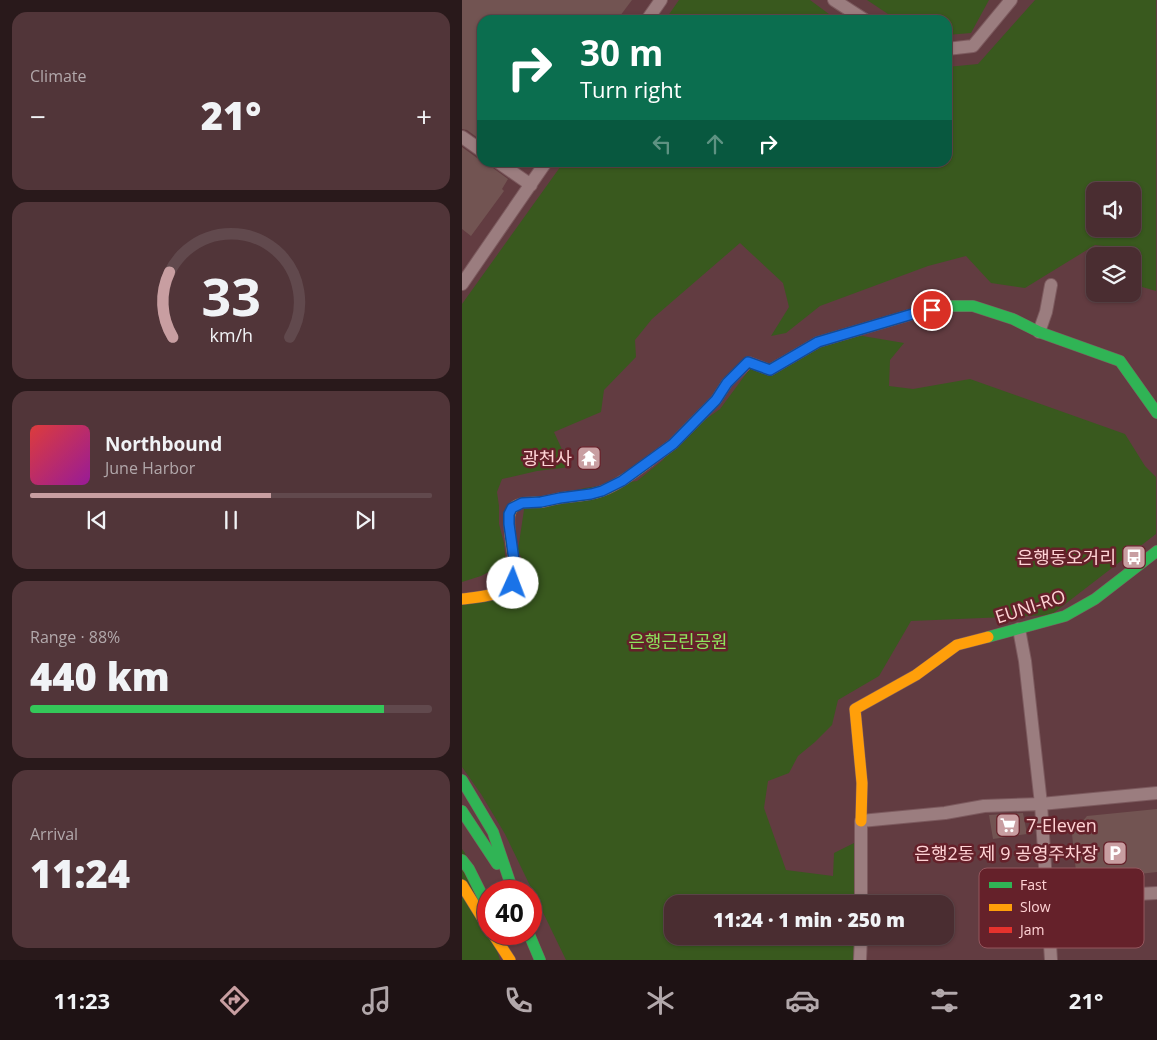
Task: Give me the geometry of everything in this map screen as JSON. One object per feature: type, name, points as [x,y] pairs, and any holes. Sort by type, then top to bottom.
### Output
[{"type":"street","points":[[650,15],[661,0]]},
{"type":"street","points":[[834,0],[857,15]]},
{"type":"street","points":[[952,48],[973,46],[1011,0]]},
{"type":"street","points":[[462,138],[477,148]]},
{"type":"street","points":[[505,167],[531,185]]},
{"type":"street","points":[[462,284],[543,167]]},
{"type":"street","points":[[1039,332],[1046,312],[1051,285]]},
{"type":"street","points":[[462,599],[501,592],[513,583],[516,575],[509,524],[509,514],[512,508],[522,503],[591,494],[622,481],[673,444],[716,400],[727,383],[748,362],[770,370],[818,342],[916,313],[948,306],[973,306],[1013,319],[1039,332],[1120,361],[1156,413]]},
{"type":"street","name":"EUNI-RO","points":[[862,821],[862,783],[856,709],[916,675],[957,645],[1065,616],[1073,612],[1095,599],[1156,551]]},
{"type":"street","points":[[1019,629],[1033,730],[1041,804],[1045,868]]},
{"type":"street","points":[[462,780],[493,832],[508,880]]},
{"type":"street","points":[[861,895],[862,821],[945,813],[984,806],[1041,804],[1151,793]]},
{"type":"street","points":[[462,811],[506,880]]},
{"type":"street","points":[[462,860],[477,886]]},
{"type":"street","points":[[462,885],[477,909]]},
{"type":"street","points":[[501,945],[511,960]]},
{"type":"street","points":[[505,945],[511,960]]},
{"type":"street","points":[[534,945],[540,960]]},
{"type":"street","points":[[860,945],[860,960]]},
{"type":"green space","points":[[679,0],[810,0],[830,15],[668,15]]},
{"type":"green space","points":[[867,0],[989,0],[971,33],[952,35],[952,15],[890,15]]},
{"type":"green space","points":[[1035,0],[1156,0],[1156,291],[1141,287],[1141,247],[1095,245],[1086,247],[1086,251],[1025,288],[991,283],[966,256],[928,266],[820,306],[786,333],[771,336],[789,307],[783,283],[740,243],[652,319],[635,340],[636,357],[604,390],[601,412],[554,432],[570,467],[537,471],[502,479],[497,492],[499,524],[504,543],[506,563],[481,576],[462,582],[462,304],[560,167],[952,167],[952,67],[978,64]]},
{"type":"green space","name":"은행근린공원","points":[[833,331],[904,343],[890,360],[889,386],[913,389],[970,379],[1125,434],[1145,466],[1156,477],[1156,534],[1051,615],[911,621],[879,676],[838,700],[832,725],[798,756],[789,773],[768,781],[764,808],[786,870],[833,876],[834,853],[854,843],[855,895],[664,895],[664,945],[856,945],[856,960],[566,960],[542,910],[542,880],[527,880],[505,834],[462,767],[462,598],[512,587],[527,572],[518,550],[525,503],[585,488],[637,481],[663,460],[673,443],[720,409],[757,359],[773,367]]},
{"type":"green space","points":[[462,849],[477,890],[477,945],[495,945],[500,960],[462,960]]},
{"type":"building","points":[[462,0],[632,0],[621,15],[477,15],[477,137],[467,130],[462,129]]},
{"type":"building","points":[[462,147],[477,158],[477,167],[492,167],[508,179],[502,189],[504,191],[471,236],[462,229]]},
{"type":"building","name":"은행2동 제 9 공영주차장","points":[[1157,809],[1157,872],[1144,873],[1144,868],[1076,868],[1072,834],[1087,816]]},
{"type":"building","name":"7-Eleven","points":[[1023,813],[1027,834],[993,839],[989,815]]},
{"type":"traffic: fast","points":[[920,312],[948,306],[973,306],[1013,319],[1039,332],[1120,361],[1157,413]]},
{"type":"traffic: fast","points":[[988,637],[1065,616],[1095,599],[1157,551]]},
{"type":"traffic: fast","points":[[462,780],[493,832],[509,880]]},
{"type":"traffic: fast","points":[[462,811],[497,864]]},
{"type":"traffic: fast","points":[[462,860],[477,885]]},
{"type":"traffic: fast","points":[[534,945],[540,960]]},
{"type":"traffic: slow","points":[[462,599],[503,591],[514,581],[516,575],[509,523],[513,507],[525,503],[597,493],[621,481],[650,461]]},
{"type":"traffic: slow","points":[[861,821],[862,783],[855,709],[916,675],[957,645],[988,637]]},
{"type":"traffic: slow","points":[[462,885],[477,909]]},
{"type":"traffic: slow","points":[[500,945],[510,960]]},
{"type":"traffic: jam","points":[[650,461],[673,444],[716,400],[727,383],[749,362],[770,370],[818,342],[920,312]]},
{"type":"place","name":"광천사","points":[[589,458]]},
{"type":"place","name":"은행동오거리","points":[[1134,557]]},
{"type":"place","name":"7-Eleven","points":[[1008,825]]},
{"type":"place","name":"은행2동 제 9 공영주차장","points":[[1115,853]]},
{"type":"route","points":[[513,583],[516,575],[509,524],[509,514],[512,508],[522,503],[591,494],[622,481],[673,444],[716,400],[727,383],[748,362],[770,370],[818,342],[932,310]]}]
